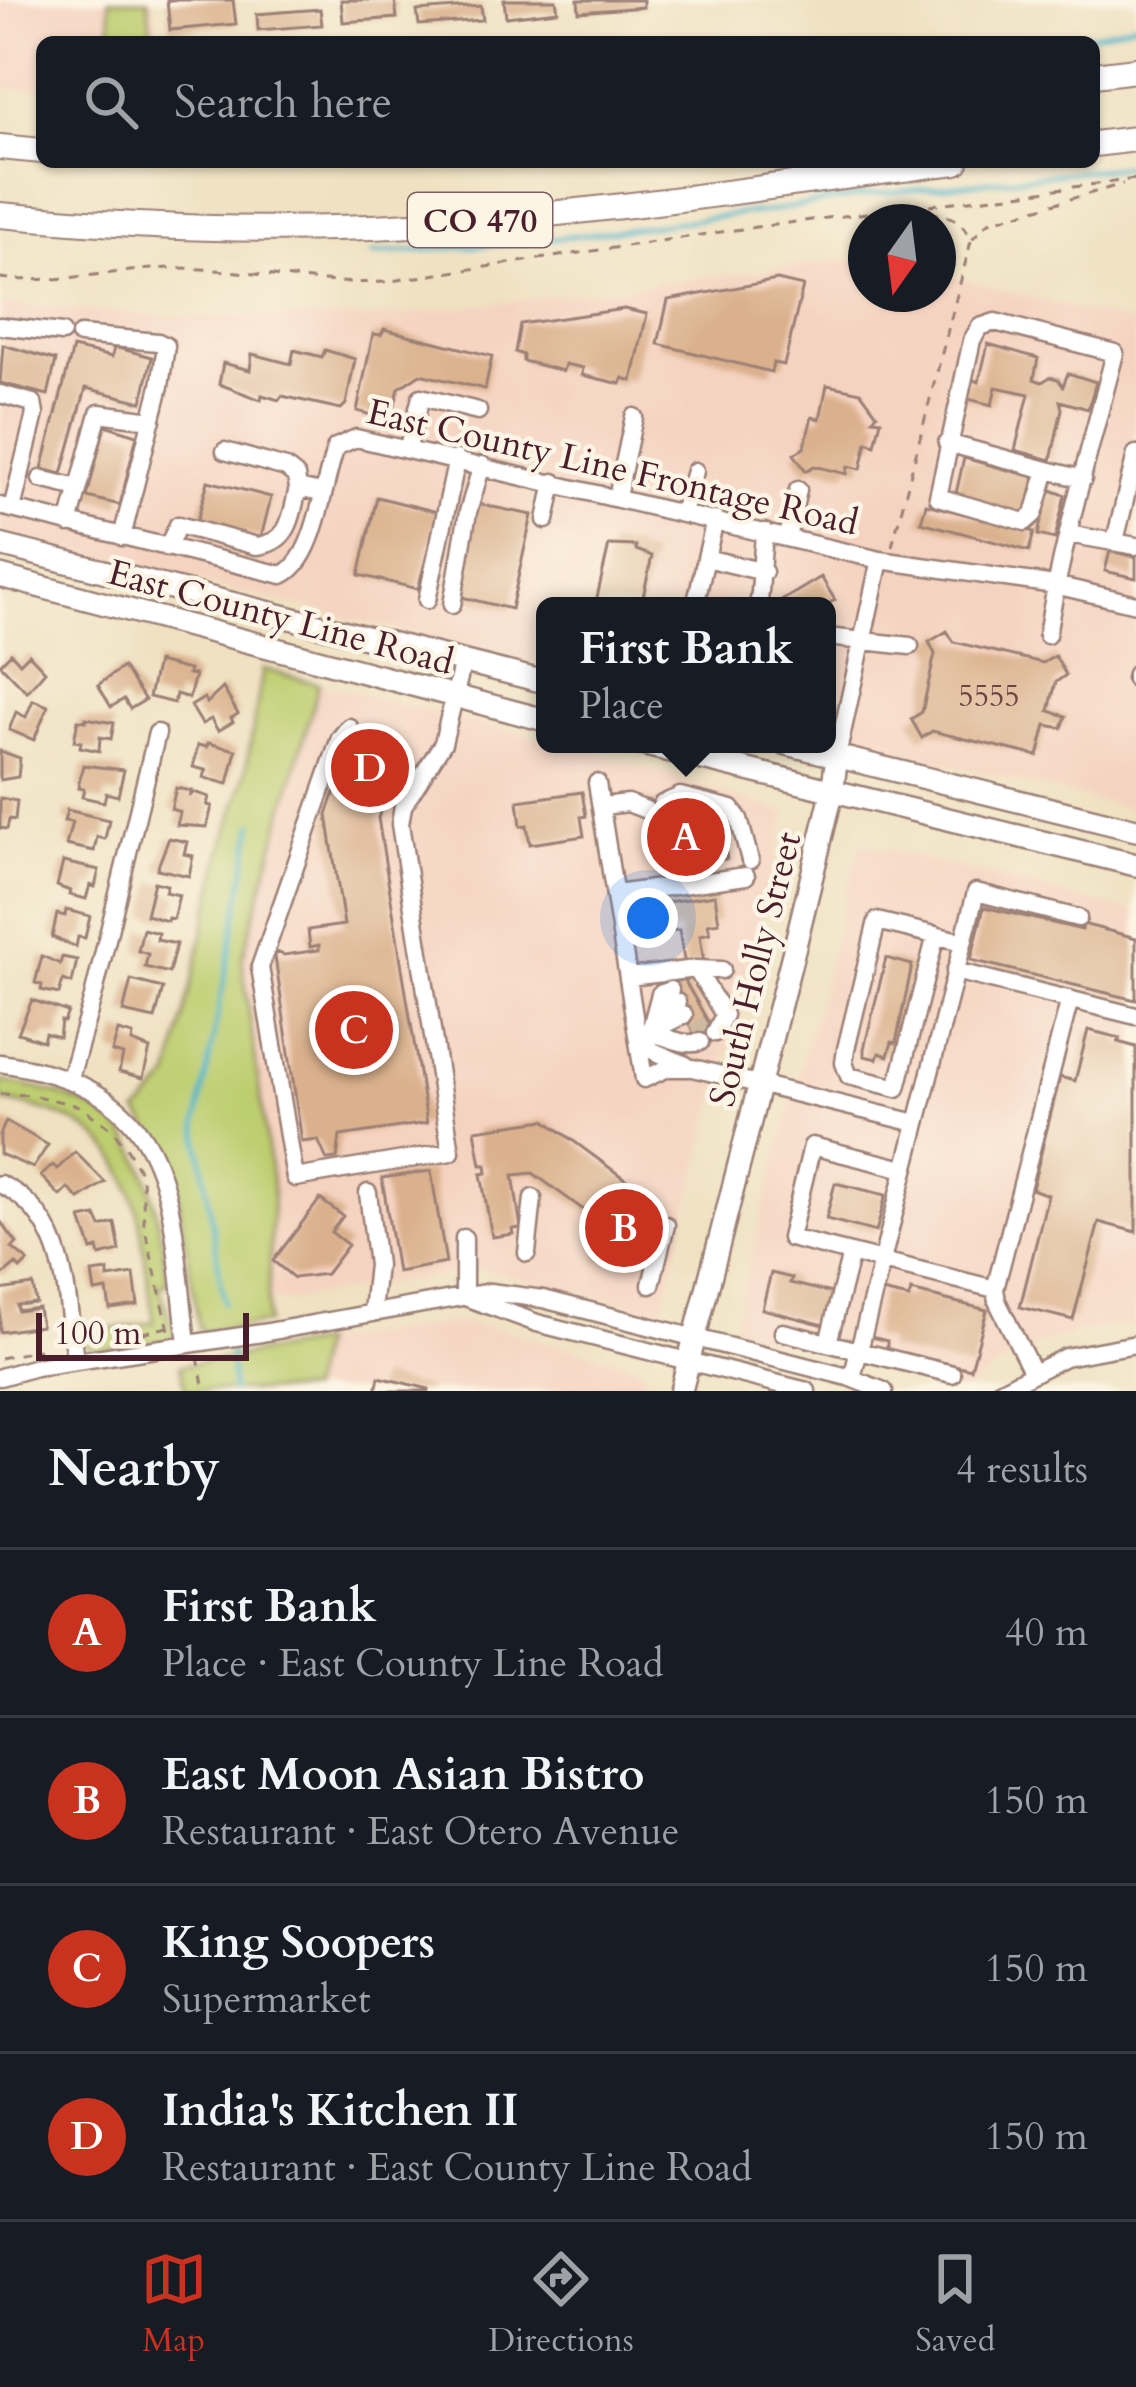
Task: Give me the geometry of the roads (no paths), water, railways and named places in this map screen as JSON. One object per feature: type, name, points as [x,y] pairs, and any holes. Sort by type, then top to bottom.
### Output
[{"type":"highway","points":[[1100,74],[1136,70]]},
{"type":"highway","points":[[1100,143],[1136,139]]},
{"type":"highway","points":[[0,147],[36,150]]},
{"type":"highway","name":"CO 470","points":[[0,215],[237,229],[412,225],[565,212],[909,168]]},
{"type":"main road","name":"East County Line Road","points":[[0,545],[536,680]]},
{"type":"main road","name":"East County Line Road","points":[[0,576],[536,718]]},
{"type":"main road","points":[[676,753],[1136,865]]},
{"type":"main road","points":[[824,753],[1136,830]]},
{"type":"main road","name":"South Holly Street","points":[[681,1391],[832,793],[837,756]]},
{"type":"street","points":[[1047,470],[1034,514],[1025,522],[942,501],[936,491],[972,340],[980,327],[995,322],[1115,353],[1055,585],[1047,634]]},
{"type":"street","points":[[0,326],[166,346],[122,537]]},
{"type":"street","points":[[0,394],[33,403],[35,413],[6,508]]},
{"type":"street","points":[[408,447],[421,397],[478,411]]},
{"type":"street","points":[[69,524],[99,413],[152,420]]},
{"type":"street","points":[[617,497],[634,417]]},
{"type":"street","name":"East County Line Frontage Road","points":[[6,508],[282,575],[297,566],[307,550],[341,442],[356,438],[880,560],[1055,585],[1136,604]]},
{"type":"street","points":[[947,443],[1083,479]]},
{"type":"street","points":[[167,548],[178,525],[257,546],[281,540],[298,488],[296,476],[286,467],[225,451]]},
{"type":"street","points":[[1115,541],[1136,454]]},
{"type":"street","points":[[428,600],[457,459]]},
{"type":"street","points":[[452,605],[468,512],[482,465]]},
{"type":"street","points":[[683,513],[695,471]]},
{"type":"street","points":[[41,479],[78,488]]},
{"type":"street","points":[[546,520],[554,482]]},
{"type":"street","points":[[298,488],[321,494]]},
{"type":"street","points":[[787,538],[798,490]]},
{"type":"street","points":[[697,597],[715,520]]},
{"type":"street","points":[[760,597],[764,532]]},
{"type":"street","points":[[1068,534],[1136,545]]},
{"type":"street","points":[[706,558],[764,572]]},
{"type":"street","name":"South Holly Street","points":[[837,756],[880,560]]},
{"type":"street","points":[[836,639],[910,646]]},
{"type":"street","points":[[349,727],[340,738],[260,967],[295,1178],[451,1152],[400,824],[403,806],[443,743],[463,661]]},
{"type":"street","points":[[70,1078],[157,733]]},
{"type":"street","points":[[597,784],[628,977],[653,1052],[693,1068],[916,1123]]},
{"type":"street","points":[[603,806],[654,806],[680,796],[732,809],[739,819],[748,868],[616,894]]},
{"type":"street","points":[[852,1378],[976,892],[1078,918]]},
{"type":"street","points":[[936,935],[897,1088],[849,1076],[846,1049],[877,921],[936,935],[963,942]]},
{"type":"street","points":[[648,1034],[697,1003],[722,970]]},
{"type":"street","points":[[956,971],[1136,1016]]},
{"type":"street","points":[[628,977],[697,1003]]},
{"type":"street","points":[[693,1068],[668,1068],[644,1079],[648,1034],[660,994],[697,1003]]},
{"type":"street","points":[[1032,1371],[995,1289],[1070,999]]},
{"type":"street","points":[[0,1064],[70,1078],[113,1103],[131,1120],[158,1164],[166,1193],[193,1351]]},
{"type":"street","points":[[904,1169],[812,1146],[790,1238],[995,1289]]},
{"type":"street","points":[[0,1184],[31,1204],[50,1231],[63,1269],[75,1360]]},
{"type":"street","points":[[368,1193],[377,1265],[372,1311]]},
{"type":"street","points":[[526,1253],[533,1198]]},
{"type":"street","points":[[651,1285],[666,1225]]},
{"type":"street","points":[[464,1238],[464,1297]]},
{"type":"street","points":[[828,1343],[851,1253]]},
{"type":"street","points":[[0,1377],[75,1360],[193,1351],[372,1311],[512,1293],[852,1378],[884,1391]]},
{"type":"street","points":[[464,1297],[537,1323],[808,1391]]},
{"type":"street","points":[[783,1332],[952,1375]]},
{"type":"street","points":[[999,1391],[1032,1371],[1090,1351],[1136,1344]]},
{"type":"waterway","points":[[1087,36],[1136,23]]},
{"type":"waterway","points":[[752,214],[866,195],[1136,165]]},
{"type":"waterway","points":[[372,254],[522,243],[754,212]]},
{"type":"waterway","points":[[224,1303],[197,1124],[254,823]]},
{"type":"waterway","points":[[230,1351],[232,1391]]},
{"type":"tunnel","points":[[694,1032],[709,1023]]},
{"type":"place","name":"India's Kitchen II","points":[[370,768]]},
{"type":"place","name":"First Bank","points":[[686,837]]},
{"type":"place","name":"King Soopers","points":[[354,1030]]},
{"type":"place","name":"East Moon Asian Bistro","points":[[624,1228]]}]
